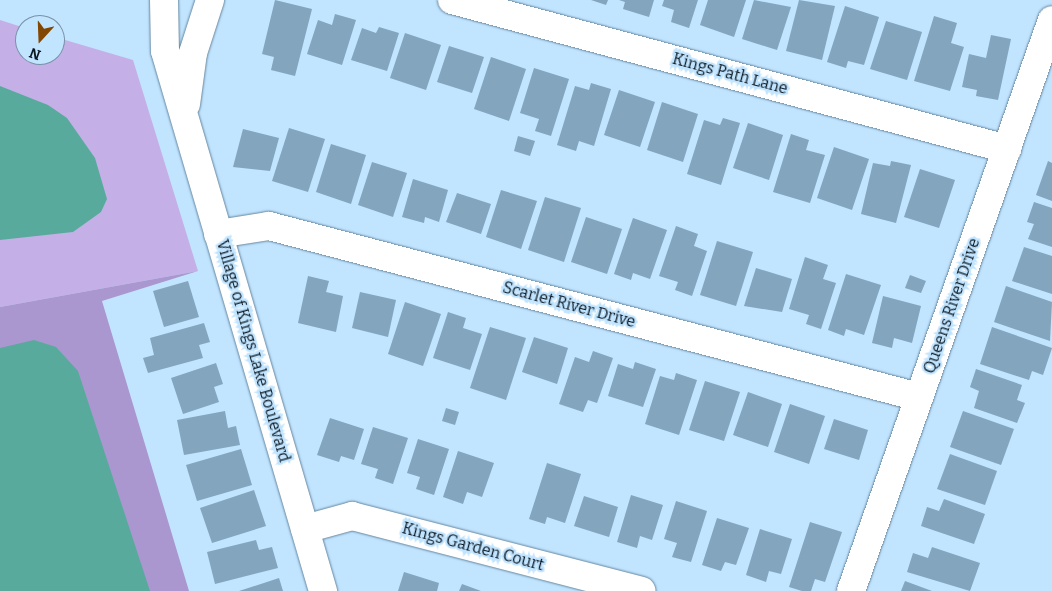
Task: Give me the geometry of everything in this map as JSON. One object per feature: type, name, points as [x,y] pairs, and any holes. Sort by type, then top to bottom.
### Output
[{"type":"street","name":"Village of Kings Lake Boulevard","points":[[164,0],[165,50],[185,111],[218,234],[323,591]]},
{"type":"street","name":"Village of Kings Lake Boulevard","points":[[185,111],[193,53],[210,0]]},
{"type":"street","name":"Kings Path Lane","points":[[452,0],[1007,149]]},
{"type":"street","name":"Queens River Drive","points":[[851,591],[1052,20]]},
{"type":"street","name":"Scarlet River Drive","points":[[218,234],[269,226],[920,397]]},
{"type":"street","name":"Kings Garden Court","points":[[305,529],[352,516],[641,591]]},
{"type":"shaded area","points":[[0,20],[15,25],[15,65],[65,65],[65,40],[133,60],[198,271],[0,307]]},
{"type":"shaded area","points":[[0,86],[48,105],[67,118],[95,158],[107,199],[101,212],[73,232],[0,240]]},
{"type":"shaded area","points":[[198,271],[102,301],[189,591],[0,591],[0,307]]},
{"type":"shaded area","points":[[34,340],[56,347],[78,371],[150,591],[0,591],[0,348]]},
{"type":"building","points":[[275,0],[312,9],[295,76],[271,70],[274,57],[262,54]]},
{"type":"building","points":[[591,0],[608,0],[606,5]]},
{"type":"building","points":[[619,0],[654,0],[649,17],[623,9],[625,2]]},
{"type":"building","points":[[664,0],[698,0],[689,28],[671,22],[674,10],[662,6]]},
{"type":"building","points":[[708,0],[746,0],[734,37],[700,25]]},
{"type":"building","points":[[754,0],[791,7],[777,50],[742,39]]},
{"type":"building","points":[[799,0],[835,6],[822,60],[786,51]]},
{"type":"building","points":[[845,6],[879,17],[864,65],[848,61],[846,68],[827,62]]},
{"type":"building","points":[[335,14],[356,20],[342,65],[307,54],[318,20],[332,25]]},
{"type":"building","points":[[934,16],[957,23],[951,43],[964,47],[950,91],[914,81]]},
{"type":"building","points":[[886,21],[922,32],[907,80],[870,69]]},
{"type":"building","points":[[379,27],[399,33],[387,71],[351,60],[362,28],[376,33]]},
{"type":"building","points":[[405,33],[441,45],[426,90],[390,78]]},
{"type":"building","points":[[991,35],[1011,39],[998,100],[976,96],[977,90],[962,87],[969,54],[986,58]]},
{"type":"building","points":[[449,46],[484,57],[472,93],[437,82]]},
{"type":"building","points":[[491,57],[526,69],[509,121],[474,109]]},
{"type":"building","points":[[534,68],[569,79],[551,136],[535,131],[539,119],[520,113]]},
{"type":"building","points":[[591,83],[611,89],[594,146],[579,141],[576,151],[557,145],[575,86],[589,90]]},
{"type":"building","points":[[619,90],[655,102],[640,147],[604,135]]},
{"type":"building","points":[[662,102],[698,114],[683,162],[647,150]]},
{"type":"building","points":[[723,118],[740,123],[721,185],[687,174],[704,120],[720,125]]},
{"type":"building","points":[[748,123],[783,135],[769,180],[733,168]]},
{"type":"building","points":[[289,128],[325,139],[308,192],[272,181]]},
{"type":"building","points":[[243,129],[279,138],[270,171],[233,167]]},
{"type":"building","points":[[791,134],[809,140],[806,150],[825,155],[810,203],[773,192]]},
{"type":"building","points":[[518,136],[535,141],[530,156],[514,151]]},
{"type":"building","points":[[331,144],[366,155],[351,204],[316,192]]},
{"type":"building","points":[[834,147],[869,159],[852,210],[817,198]]},
{"type":"building","points":[[891,161],[911,165],[896,223],[861,214],[873,163],[890,166]]},
{"type":"building","points":[[1048,161],[1052,163],[1052,201],[1036,195]]},
{"type":"building","points":[[372,162],[407,173],[393,217],[358,205]]},
{"type":"building","points":[[920,169],[955,180],[939,228],[904,217]]},
{"type":"building","points":[[413,179],[448,190],[439,222],[425,217],[424,223],[402,217]]},
{"type":"building","points":[[501,190],[537,201],[521,249],[486,237]]},
{"type":"building","points":[[457,193],[491,204],[481,234],[446,222]]},
{"type":"building","points":[[545,197],[581,208],[564,262],[528,250]]},
{"type":"building","points":[[1034,202],[1052,208],[1052,247],[1028,239],[1034,224],[1027,222]]},
{"type":"building","points":[[586,217],[622,229],[607,274],[571,262]]},
{"type":"building","points":[[633,218],[667,230],[650,279],[633,273],[631,280],[614,274]]},
{"type":"building","points":[[676,226],[698,234],[694,246],[707,251],[692,296],[675,290],[678,282],[659,276]]},
{"type":"building","points":[[717,241],[753,252],[736,306],[700,295]]},
{"type":"building","points":[[1024,247],[1052,256],[1052,294],[1012,281]]},
{"type":"building","points":[[805,257],[828,265],[823,279],[836,283],[821,329],[806,324],[809,315],[789,309]]},
{"type":"building","points":[[756,268],[792,279],[782,312],[744,306]]},
{"type":"building","points":[[846,274],[881,285],[864,335],[846,329],[844,336],[828,330]]},
{"type":"building","points":[[910,275],[926,281],[921,293],[905,288]]},
{"type":"building","points":[[308,276],[329,281],[326,292],[343,296],[336,332],[298,323]]},
{"type":"building","points":[[188,281],[199,317],[164,327],[153,291]]},
{"type":"building","points":[[1006,286],[1052,302],[1050,341],[994,322]]},
{"type":"building","points":[[360,292],[396,300],[388,337],[352,328]]},
{"type":"building","points":[[883,296],[921,306],[912,343],[894,338],[892,348],[872,343]]},
{"type":"building","points":[[405,302],[441,314],[423,366],[388,354]]},
{"type":"building","points":[[448,312],[466,318],[463,328],[482,334],[470,370],[433,358]]},
{"type":"building","points":[[204,323],[210,342],[199,345],[203,358],[148,373],[143,358],[154,355],[150,338]]},
{"type":"building","points":[[490,327],[526,338],[506,400],[470,388]]},
{"type":"building","points":[[992,327],[1052,348],[1043,375],[1032,371],[1029,380],[980,364]]},
{"type":"building","points":[[534,337],[568,348],[557,384],[522,372]]},
{"type":"building","points":[[593,351],[613,358],[597,403],[588,400],[583,412],[559,404],[575,357],[589,362]]},
{"type":"building","points":[[635,362],[656,369],[643,407],[608,396],[618,364],[633,369]]},
{"type":"building","points":[[216,363],[223,384],[214,387],[219,402],[183,414],[171,378]]},
{"type":"building","points":[[976,369],[1022,385],[1017,400],[1025,403],[1017,423],[974,408],[979,391],[970,387]]},
{"type":"building","points":[[676,373],[697,380],[679,435],[645,424],[660,376],[674,380]]},
{"type":"building","points":[[705,381],[740,392],[724,441],[689,430]]},
{"type":"building","points":[[748,392],[782,404],[768,447],[733,435]]},
{"type":"building","points":[[790,404],[825,416],[809,464],[774,452]]},
{"type":"building","points":[[446,408],[459,412],[455,425],[442,421]]},
{"type":"building","points":[[225,411],[228,428],[236,426],[240,445],[184,455],[177,420]]},
{"type":"building","points":[[963,411],[1014,429],[1001,465],[950,447]]},
{"type":"building","points":[[330,418],[364,429],[354,460],[341,456],[339,462],[317,455]]},
{"type":"building","points":[[834,419],[868,430],[859,460],[824,449]]},
{"type":"building","points":[[373,427],[408,438],[393,484],[375,478],[378,469],[361,464]]},
{"type":"building","points":[[418,439],[449,449],[434,495],[416,489],[420,477],[407,473]]},
{"type":"building","points":[[241,449],[252,485],[197,501],[186,465]]},
{"type":"building","points":[[458,451],[494,463],[482,497],[467,492],[463,504],[443,497]]},
{"type":"building","points":[[950,454],[997,471],[985,505],[937,489]]},
{"type":"building","points":[[547,463],[581,474],[565,523],[547,517],[545,524],[529,519]]},
{"type":"building","points":[[254,490],[266,526],[212,543],[200,508]]},
{"type":"building","points":[[631,495],[663,505],[652,540],[640,536],[637,548],[617,542]]},
{"type":"building","points":[[584,496],[618,507],[609,537],[574,526]]},
{"type":"building","points":[[944,499],[985,514],[974,544],[921,526],[927,507],[939,511]]},
{"type":"building","points":[[676,501],[707,511],[691,562],[672,557],[677,543],[664,539]]},
{"type":"building","points":[[717,518],[749,528],[736,565],[725,562],[721,571],[702,565]]},
{"type":"building","points":[[810,522],[842,532],[825,582],[815,579],[811,591],[802,591],[789,587]]},
{"type":"building","points":[[760,529],[792,539],[781,574],[769,571],[766,582],[746,575]]},
{"type":"building","points":[[256,540],[259,550],[272,547],[278,568],[215,584],[207,552]]},
{"type":"building","points":[[932,547],[980,563],[970,591],[907,572],[913,553],[928,558]]},
{"type":"building","points":[[404,572],[439,583],[437,591],[398,591]]},
{"type":"building","points":[[279,578],[283,591],[239,591]]},
{"type":"building","points":[[905,581],[932,591],[901,591]]},
{"type":"building","points":[[462,584],[481,591],[459,591]]}]
